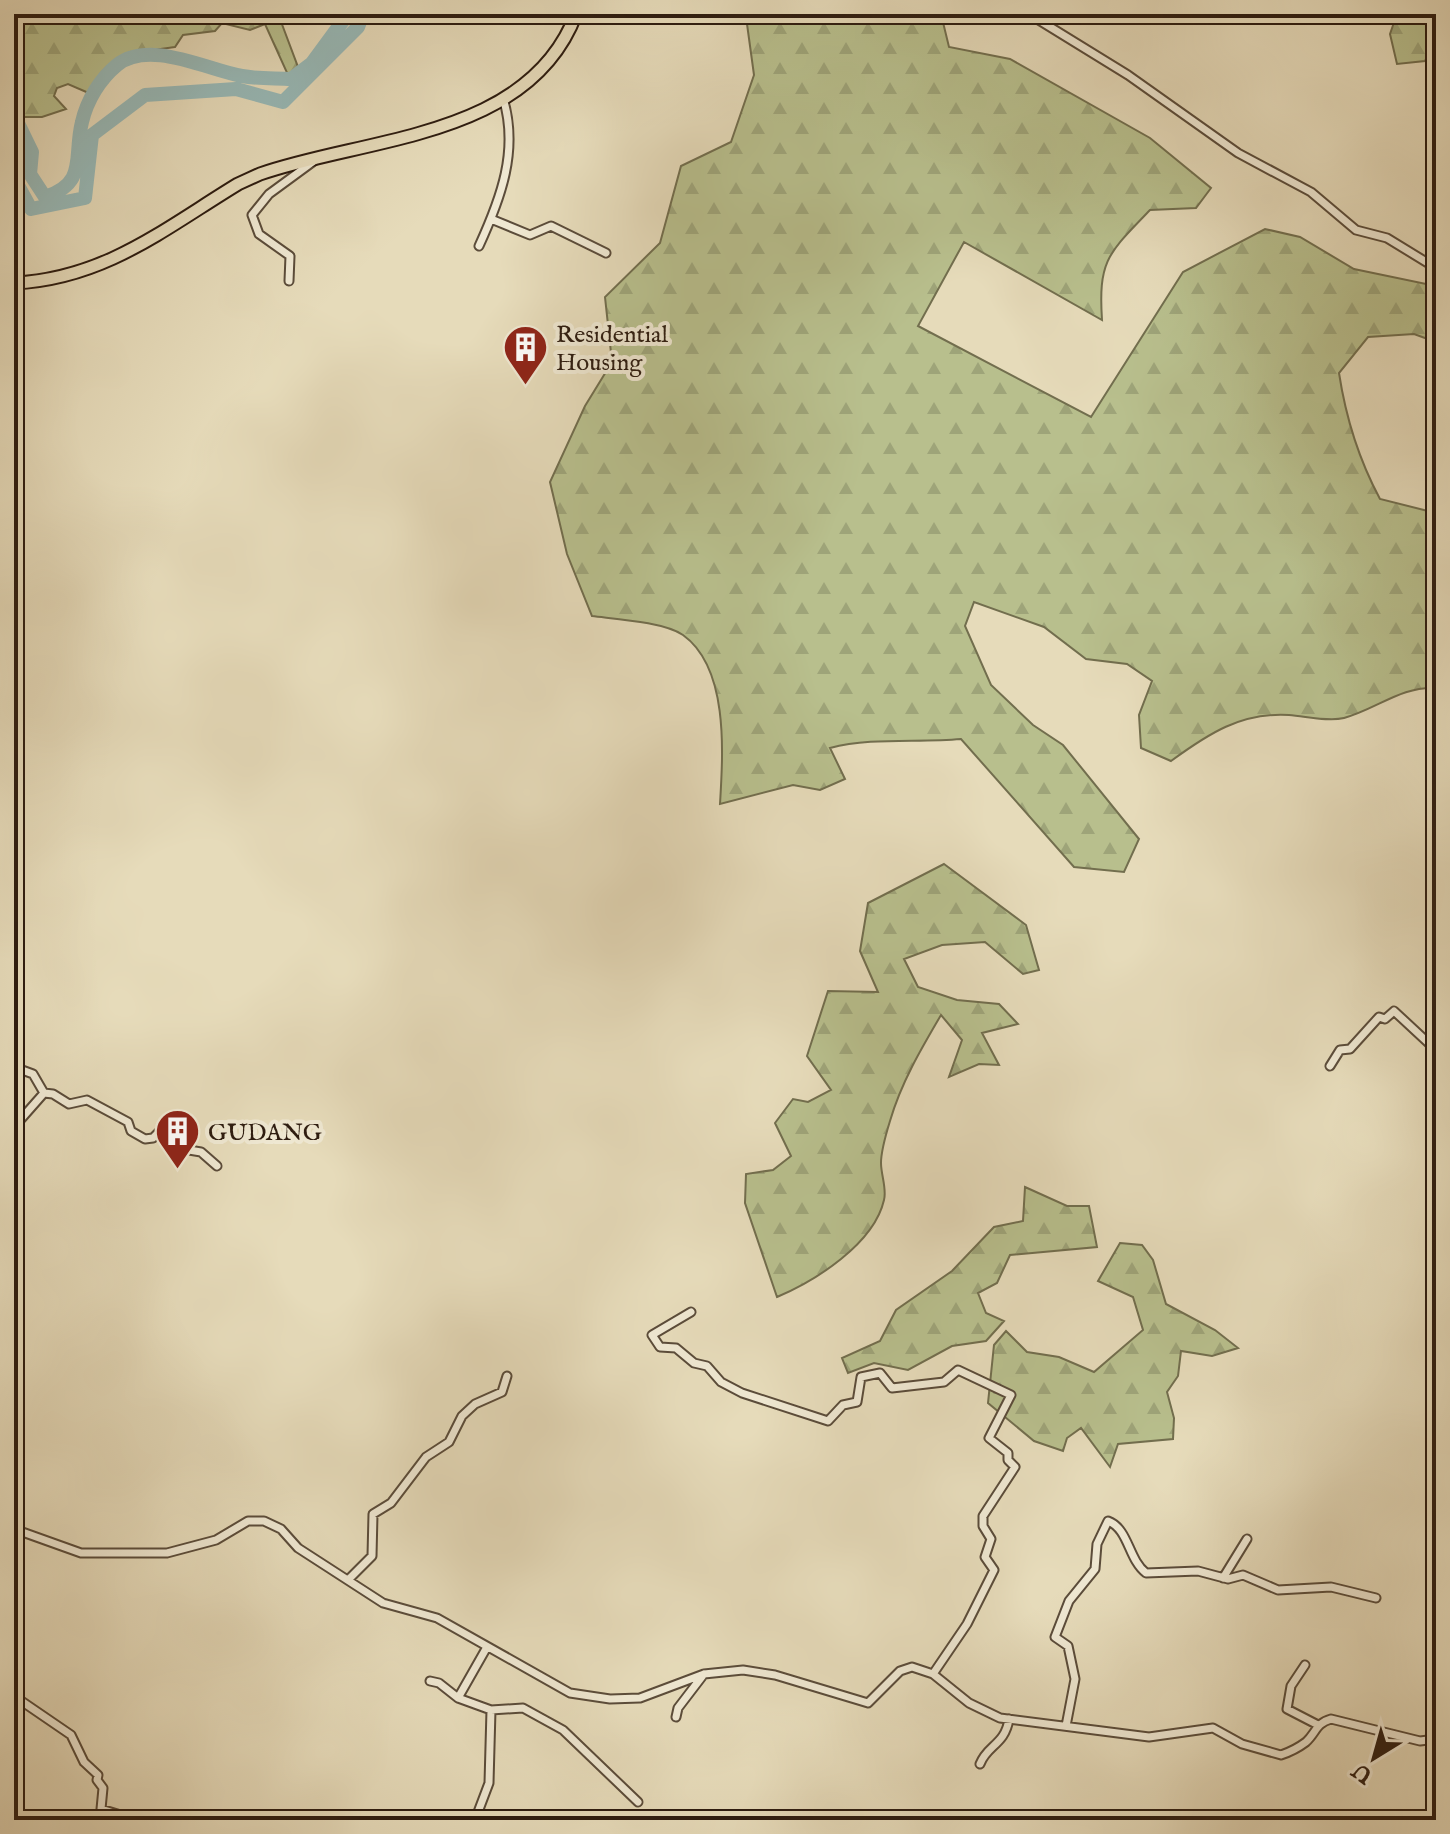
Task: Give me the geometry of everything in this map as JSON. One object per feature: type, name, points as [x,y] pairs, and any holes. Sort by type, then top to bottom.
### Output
[{"type":"main road","points":[[14,283],[57,279],[98,268],[238,184],[316,159],[411,137],[468,118],[503,98],[530,77],[553,52],[576,14]]},
{"type":"street","points":[[1029,14],[1128,75],[1238,153],[1311,192],[1356,230],[1387,238],[1436,268]]},
{"type":"street","points":[[479,246],[491,219],[511,146],[503,98]]},
{"type":"street","points":[[289,281],[290,256],[259,234],[252,215],[269,194],[316,159]]},
{"type":"street","points":[[491,219],[530,235],[551,226],[606,253]]},
{"type":"street","points":[[1330,1066],[1340,1050],[1350,1049],[1379,1017],[1385,1019],[1394,1011],[1436,1050]]},
{"type":"street","points":[[14,1067],[32,1073],[44,1093]]},
{"type":"street","points":[[14,1127],[44,1093]]},
{"type":"street","points":[[44,1093],[53,1094],[69,1104],[87,1100],[128,1122],[131,1131],[145,1139],[153,1138],[160,1131],[172,1131],[181,1136],[191,1151],[201,1152],[217,1166]]},
{"type":"street","points":[[691,1312],[652,1335],[660,1347],[674,1347],[692,1362],[707,1366],[721,1382],[744,1394],[828,1421],[843,1405],[857,1402],[861,1377],[865,1373],[880,1373],[892,1388],[944,1382],[958,1370],[1011,1395],[989,1438],[1008,1453],[1008,1460],[1015,1467],[983,1516],[982,1524],[991,1539],[985,1557],[994,1570],[967,1624],[933,1674]]},
{"type":"street","points":[[348,1580],[372,1556],[373,1514],[391,1503],[406,1480],[420,1468],[423,1459],[449,1442],[462,1416],[475,1404],[502,1392],[507,1376]]},
{"type":"street","points":[[14,1529],[81,1553],[167,1553],[216,1540],[248,1521],[264,1521],[281,1529],[298,1548],[391,1607],[437,1618],[570,1693],[588,1697],[640,1698],[704,1674],[743,1670],[775,1675],[863,1703],[875,1699],[900,1671],[912,1667],[933,1674],[985,1714],[1009,1719],[1149,1737],[1213,1728],[1242,1744],[1281,1755],[1309,1739],[1318,1725],[1331,1719],[1420,1741],[1436,1739]]},
{"type":"street","points":[[1066,1726],[1075,1679],[1068,1646],[1055,1637],[1069,1601],[1095,1569],[1097,1544],[1108,1521],[1121,1531],[1134,1559],[1146,1573],[1198,1571],[1223,1578],[1243,1575],[1278,1590],[1331,1587],[1360,1597],[1376,1598]]},
{"type":"street","points":[[1223,1578],[1247,1539]]},
{"type":"street","points":[[458,1698],[487,1647]]},
{"type":"street","points":[[1305,1665],[1291,1686],[1287,1709],[1318,1725]]},
{"type":"street","points":[[676,1717],[678,1708],[704,1674]]},
{"type":"street","points":[[430,1681],[439,1683],[458,1698],[491,1710],[523,1708],[563,1730],[638,1802]]},
{"type":"street","points":[[14,1696],[71,1735],[84,1762],[98,1775],[103,1788],[101,1809],[137,1820]]},
{"type":"street","points":[[475,1820],[489,1783],[491,1710]]},
{"type":"street","points":[[980,1764],[983,1756],[1004,1739],[1009,1719]]},
{"type":"green space","points":[[14,14],[83,14],[96,21],[106,14],[304,14],[304,18],[280,19],[298,67],[288,75],[265,24],[250,30],[222,23],[215,31],[183,35],[175,47],[124,57],[103,70],[91,94],[68,84],[57,88],[54,96],[66,109],[42,117],[21,117],[14,110]]},
{"type":"green space","points":[[729,14],[941,14],[949,47],[1010,59],[1150,138],[1211,188],[1196,208],[1150,210],[1125,237],[1109,258],[1105,270],[1102,320],[964,242],[918,326],[1091,417],[1183,272],[1265,229],[1300,237],[1354,269],[1436,286],[1436,342],[1414,334],[1368,337],[1339,373],[1354,438],[1380,499],[1436,513],[1436,688],[1400,694],[1344,718],[1272,715],[1240,721],[1198,742],[1171,761],[1141,748],[1139,715],[1152,681],[1127,664],[1086,659],[1044,627],[974,602],[965,626],[991,685],[1033,725],[1063,745],[1139,839],[1124,872],[1074,867],[961,739],[878,741],[830,748],[845,779],[820,790],[793,785],[720,804],[722,737],[716,690],[709,668],[698,650],[675,631],[639,622],[592,616],[567,554],[550,482],[585,406],[612,362],[605,297],[660,243],[681,166],[731,142],[754,75],[747,24]]},
{"type":"green space","points":[[1397,14],[1436,14],[1436,40],[1425,61],[1397,64],[1390,34]]},
{"type":"green space","points":[[944,864],[1026,925],[1039,970],[1023,974],[985,942],[942,945],[904,959],[918,987],[957,1000],[999,1004],[1018,1024],[982,1033],[999,1065],[979,1064],[949,1077],[962,1040],[941,1015],[906,1080],[890,1121],[881,1168],[885,1196],[878,1216],[856,1246],[841,1259],[777,1297],[745,1203],[746,1174],[773,1170],[791,1156],[775,1123],[793,1099],[808,1102],[831,1090],[807,1056],[828,991],[878,992],[860,951],[868,903]]},
{"type":"green space","points":[[1025,1187],[1067,1206],[1089,1206],[1097,1247],[1010,1255],[997,1283],[978,1293],[986,1313],[1004,1321],[986,1341],[952,1346],[908,1370],[874,1363],[848,1373],[842,1358],[880,1341],[896,1310],[952,1271],[994,1227],[1023,1221]]},
{"type":"green space","points":[[1120,1243],[1142,1245],[1153,1260],[1166,1304],[1215,1330],[1238,1348],[1212,1356],[1181,1351],[1178,1376],[1167,1392],[1174,1418],[1173,1439],[1118,1444],[1110,1467],[1081,1428],[1067,1438],[1063,1451],[1034,1441],[988,1403],[994,1345],[1006,1331],[1027,1352],[1059,1357],[1094,1372],[1143,1330],[1133,1297],[1098,1281]]},
{"type":"waterway","points":[[14,115],[32,152],[30,174],[45,197],[59,191],[73,176],[87,106],[100,83],[117,65],[130,58],[162,55],[242,76],[291,79],[312,63],[348,14]]},
{"type":"waterway","points":[[14,178],[31,209],[85,198],[92,135],[145,95],[236,89],[283,102],[358,27],[363,14]]},
{"type":"place","name":"Residential Housing","points":[[525,387]]},
{"type":"place","name":"GUDANG","points":[[177,1171]]}]
